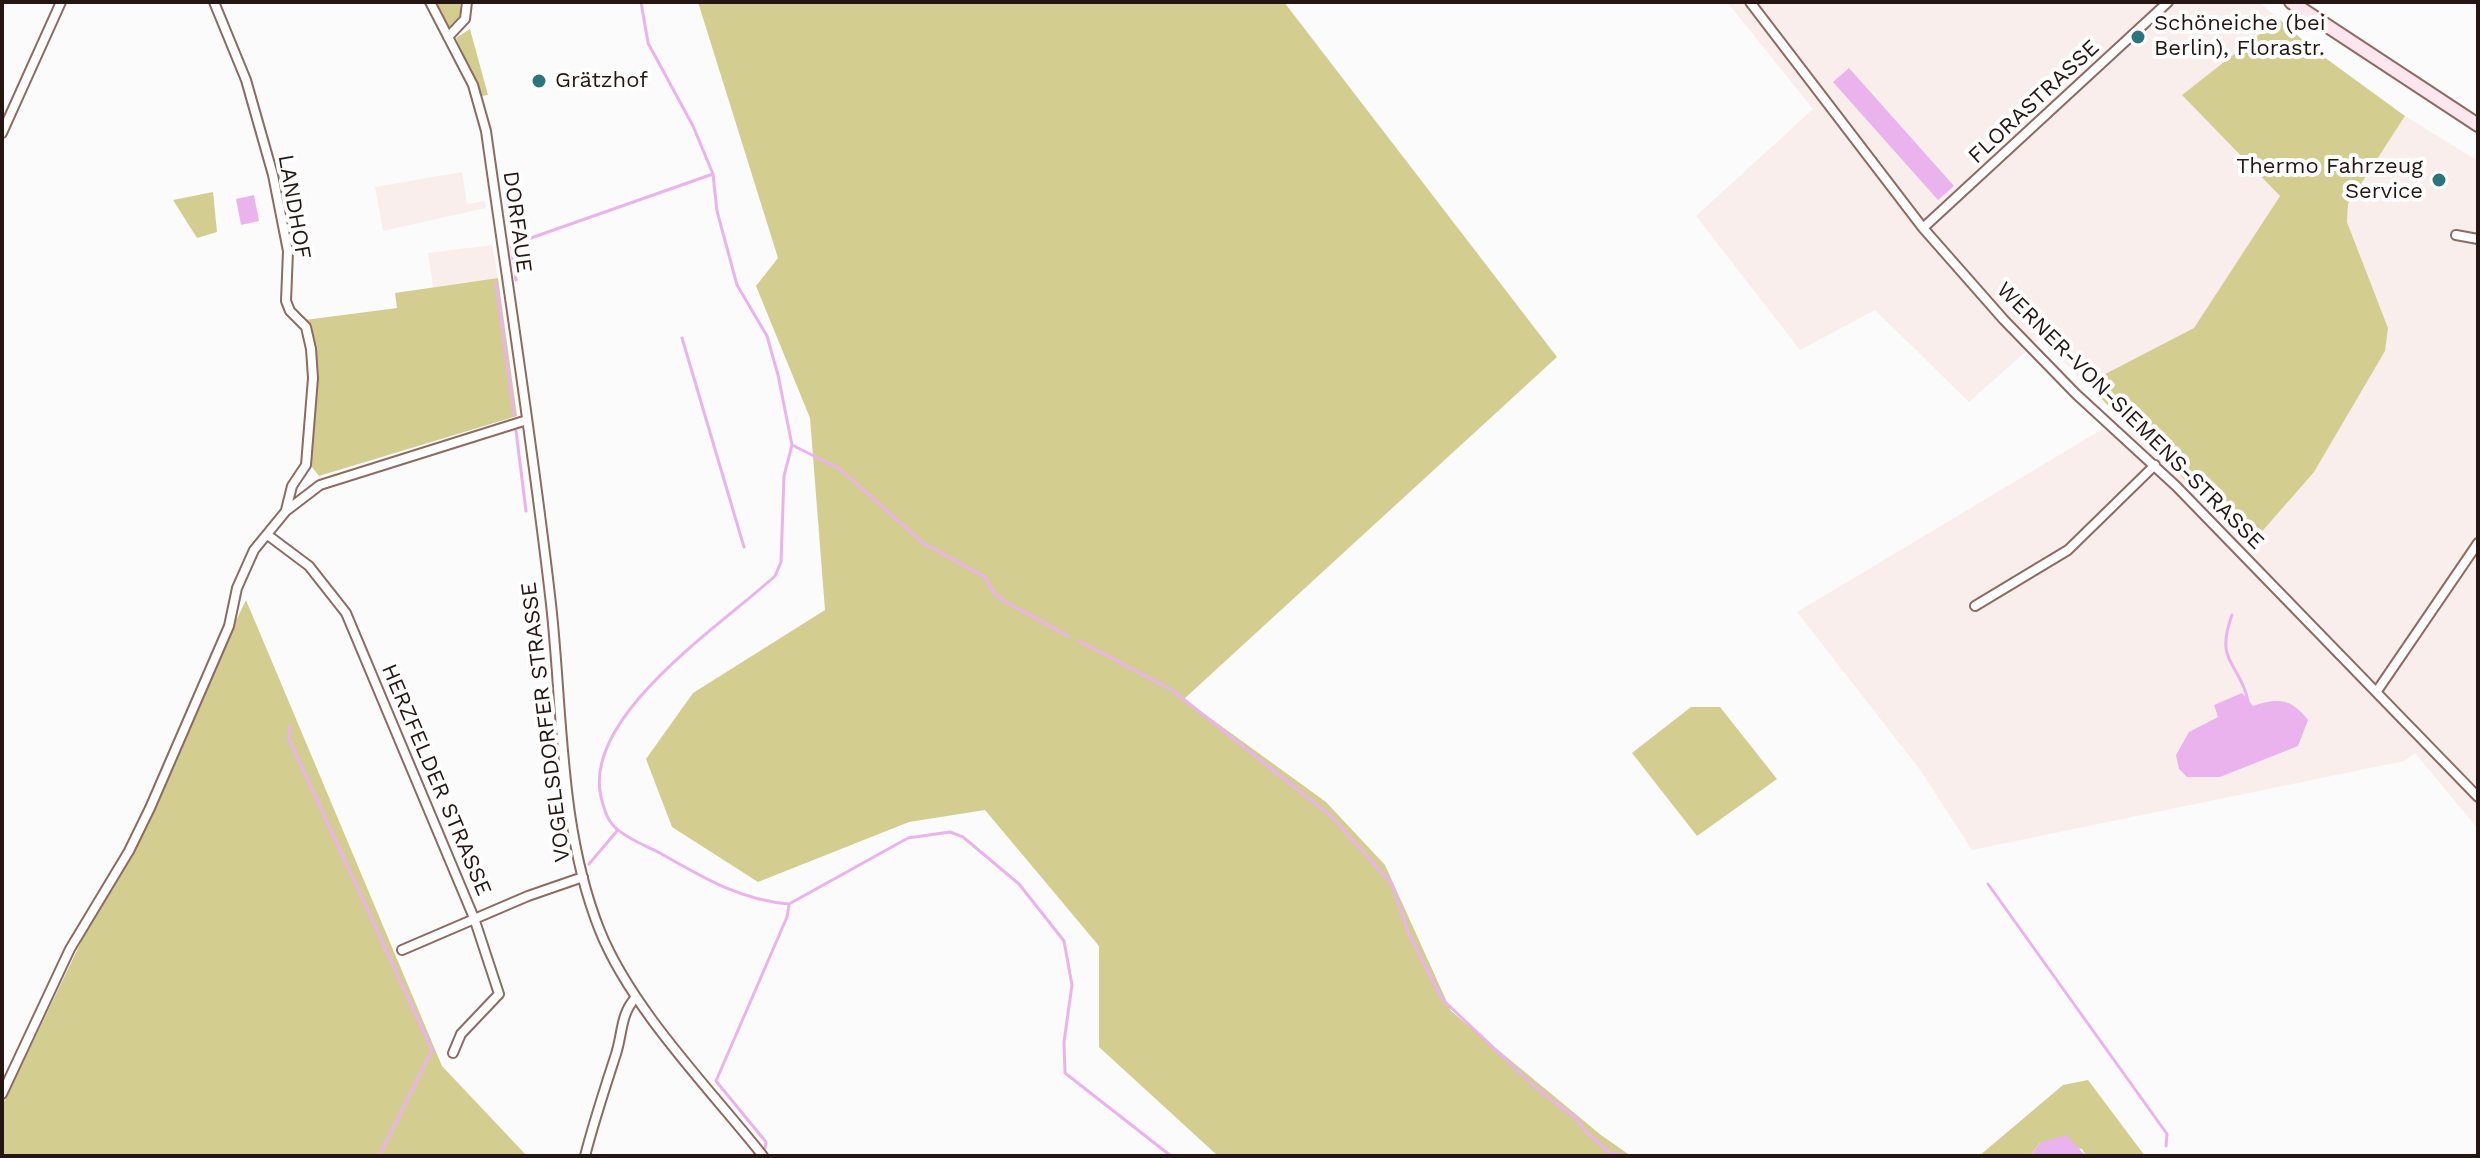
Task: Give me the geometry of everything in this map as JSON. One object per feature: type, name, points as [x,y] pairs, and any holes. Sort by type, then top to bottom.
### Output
[{"type":"main road","points":[[2291,2],[2478,125]]},
{"type":"street","points":[[2,133],[61,2]]},
{"type":"street","name":"LANDHOF","points":[[214,2],[246,80],[273,175],[288,251],[286,301],[290,311],[306,327],[311,349],[313,378],[306,465],[292,486],[286,511]]},
{"type":"street","name":"DORFAUE","points":[[430,2],[480,102],[527,420]]},
{"type":"street","points":[[448,37],[465,19],[467,2]]},
{"type":"street","name":"WERNER-VON-SIEMENS-STRASSE","points":[[1750,2],[1923,228],[2028,346],[2155,465],[2478,797]]},
{"type":"street","name":"FLORASTRASSE","points":[[1923,228],[2168,2]]},
{"type":"street","points":[[2456,235],[2478,239]]},
{"type":"street","points":[[2,1094],[70,949],[122,865],[150,808],[229,626],[237,588],[254,550],[269,536],[286,511],[320,485],[527,420]]},
{"type":"street","name":"VOGELSDORFER STRASSE","points":[[527,420],[551,604],[570,812],[583,877],[601,933],[636,997],[763,1156]]},
{"type":"street","points":[[1975,606],[2068,550],[2155,465]]},
{"type":"street","name":"HERZFELDER STRASSE","points":[[269,536],[309,566],[346,613],[474,918],[499,994],[461,1034],[453,1053]]},
{"type":"street","points":[[2377,691],[2478,543]]},
{"type":"street","points":[[402,950],[474,918],[583,877]]},
{"type":"street","points":[[585,1156],[606,1077],[617,1052],[621,1022],[636,997]]},
{"type":"shaded area","points":[[435,2],[460,2],[461,13],[450,32]]},
{"type":"shaded area","points":[[698,2],[1284,2],[1557,357],[1184,699],[1326,802],[1385,865],[1451,1011],[1601,1135],[1631,1156],[1218,1156],[1099,1047],[1099,946],[985,810],[909,822],[758,882],[672,827],[646,759],[693,693],[825,610],[810,418],[756,286],[778,258]]},
{"type":"shaded area","points":[[1727,2],[2259,2],[2279,19],[2182,95],[2280,196],[2194,329],[2086,384],[2040,339],[1969,402],[1875,310],[1800,350],[1696,216],[1813,109]]},
{"type":"shaded area","points":[[2279,19],[2313,49],[2405,116],[2348,204],[2347,222],[2388,328],[2385,351],[2314,472],[2251,544],[2086,384],[2194,328],[2280,196],[2182,95]]},
{"type":"shaded area","points":[[470,29],[488,95],[481,96],[456,38]]},
{"type":"shaded area","points":[[1849,68],[1954,186],[1938,200],[1833,82]]},
{"type":"shaded area","points":[[2405,116],[2478,161],[2478,829],[2415,753],[2404,761],[1972,850],[1921,771],[1797,612],[2101,430],[2135,430],[2252,544],[2388,328],[2347,222],[2348,204]]},
{"type":"shaded area","points":[[462,172],[467,204],[485,201],[486,208],[383,231],[375,187]]},
{"type":"shaded area","points":[[213,192],[217,232],[197,238],[173,200]]},
{"type":"shaded area","points":[[254,195],[259,221],[241,225],[236,199]]},
{"type":"shaded area","points":[[492,245],[498,278],[433,287],[428,253]]},
{"type":"shaded area","points":[[498,278],[517,416],[319,476],[308,462],[315,363],[305,320],[397,308],[395,293]]},
{"type":"shaded area","points":[[246,600],[442,1066],[527,1156],[2,1156],[2,1106]]},
{"type":"shaded area","points":[[2242,693],[2253,706],[2277,701],[2296,707],[2308,720],[2298,746],[2220,777],[2187,777],[2179,769],[2176,755],[2189,732],[2218,717],[2214,705]]},
{"type":"shaded area","points":[[1691,707],[1720,707],[1777,779],[1697,836],[1632,753]]},
{"type":"shaded area","points":[[2088,1080],[2145,1156],[2086,1156],[2082,1149],[2040,1143],[2030,1156],[1979,1156],[2063,1085]]},
{"type":"shaded area","points":[[2066,1135],[2086,1156],[2030,1156],[2040,1143]]},
{"type":"waterway","points":[[641,2],[648,43],[693,126],[713,174],[717,211],[737,285],[767,336],[792,445],[784,476],[781,562],[775,576],[661,674],[634,704],[613,735],[601,766],[601,797],[606,814],[626,836],[706,879],[754,898],[789,904],[908,838],[950,832],[963,837],[1019,884],[1064,941],[1072,985],[1064,1042],[1065,1073],[1171,1156]]},
{"type":"waterway","points":[[516,280],[511,245],[713,174]]},
{"type":"waterway","points":[[496,283],[514,415]]},
{"type":"waterway","points":[[682,338],[744,547]]},
{"type":"waterway","points":[[516,431],[526,511]]},
{"type":"waterway","points":[[792,445],[840,469],[923,543],[985,577],[994,593],[1004,601],[1068,636]]},
{"type":"waterway","points":[[2232,615],[2227,631],[2227,653],[2248,701]]},
{"type":"waterway","points":[[1079,641],[1172,690],[1331,816],[1392,884],[1409,934],[1442,999],[1535,1087],[1576,1118],[1586,1132],[1610,1153],[1629,1156]]},
{"type":"waterway","points":[[290,726],[289,739],[432,1050],[379,1156]]},
{"type":"waterway","points":[[589,864],[617,831]]},
{"type":"waterway","points":[[1988,884],[2167,1134],[2166,1146]]},
{"type":"waterway","points":[[765,1148],[766,1142],[716,1081],[787,917],[789,905]]},
{"type":"place","name":"Schöneiche (bei Berlin), Florastr.","points":[[2138,37]]},
{"type":"place","name":"Grätzhof","points":[[539,81]]},
{"type":"place","name":"Thermo Fahrzeug Service","points":[[2439,180]]}]
